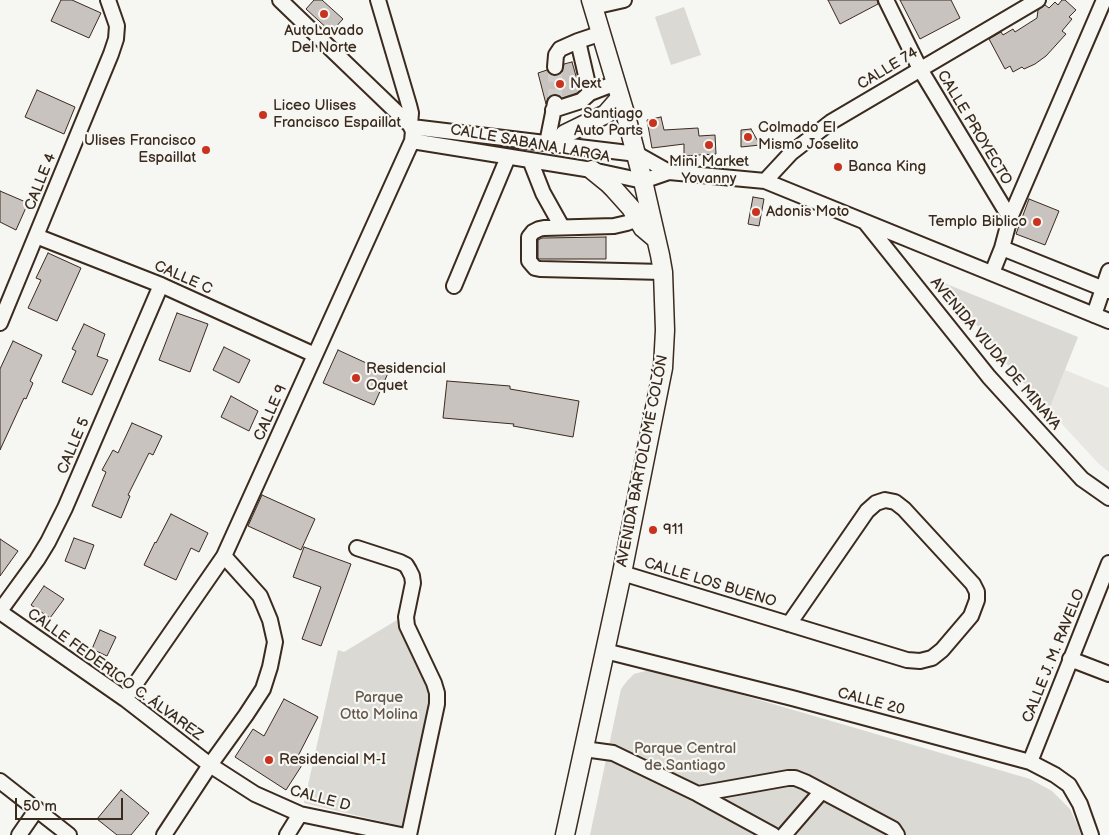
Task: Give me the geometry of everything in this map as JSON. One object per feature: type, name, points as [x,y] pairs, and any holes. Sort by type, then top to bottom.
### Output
[{"type":"main road","name":"AVENIDA BARTOLOMÉ COLÓN","points":[[565,835],[622,573],[663,368],[665,330],[663,272],[637,154],[592,4]]},
{"type":"main road","points":[[551,144],[565,134],[606,114],[618,90]]},
{"type":"main road","points":[[592,170],[608,183],[631,208],[647,232],[656,240]]},
{"type":"street","name":"CALLE 4","points":[[0,323],[111,54],[116,39],[117,26],[108,0]]},
{"type":"street","points":[[280,0],[411,131]]},
{"type":"street","points":[[378,0],[409,104],[411,131]]},
{"type":"street","points":[[592,4],[624,0]]},
{"type":"street","name":"CALLE PROYECTO","points":[[886,0],[920,69],[1010,218]]},
{"type":"street","name":"CALLE 74","points":[[765,181],[791,153],[831,122],[1038,0]]},
{"type":"street","points":[[992,273],[1002,248],[1010,218],[1104,0]]},
{"type":"street","points":[[555,67],[557,53],[560,49],[602,33]]},
{"type":"street","points":[[578,41],[590,93]]},
{"type":"street","points":[[551,144],[554,107],[581,101],[590,93],[618,90]]},
{"type":"street","name":"CALLE SABANA LARGA","points":[[411,131],[637,154]]},
{"type":"street","name":"CALLE SABANA LARGA","points":[[411,131],[508,156],[592,170],[643,181]]},
{"type":"street","name":"CALLE 9","points":[[125,698],[224,556],[315,354],[411,131]]},
{"type":"street","points":[[637,154],[669,172],[765,181],[1109,321]]},
{"type":"street","points":[[454,286],[508,156]]},
{"type":"street","points":[[530,160],[543,192],[562,227]]},
{"type":"street","points":[[643,181],[669,172]]},
{"type":"street","points":[[636,216],[632,221],[614,226],[539,229],[529,237],[528,262],[540,269],[663,272]]},
{"type":"street","name":"AVENIDA VIUDA DE MINAYA","points":[[865,222],[989,377],[1082,478],[1109,498]]},
{"type":"street","name":"CALLE C","points":[[36,236],[161,285],[315,354]]},
{"type":"street","points":[[1002,248],[1106,289]]},
{"type":"street","points":[[1094,315],[1106,289],[1109,271]]},
{"type":"street","name":"CALLE 5","points":[[0,611],[37,560],[61,516],[161,285]]},
{"type":"street","name":"CALLE LOS BUENO","points":[[622,573],[892,657],[920,661],[932,658],[942,650],[972,616],[977,600],[977,592],[973,584],[904,510],[895,502],[884,500],[876,503],[867,511],[789,624]]},
{"type":"street","points":[[357,548],[400,562],[406,565],[409,570],[413,583],[406,617],[407,626],[437,693],[437,704],[409,835]]},
{"type":"street","points":[[164,835],[210,765],[246,715],[262,689],[270,667],[275,642],[270,620],[260,596],[224,556]]},
{"type":"street","name":"CALLE J. M. RAVELO","points":[[1030,762],[1109,563]]},
{"type":"street","name":"CALLE FEDERICO C. ÁLVAREZ","points":[[0,611],[125,698],[210,765]]},
{"type":"street","name":"CALLE 20","points":[[605,651],[792,698],[1030,762],[1070,785],[1080,804],[1091,835]]},
{"type":"street","points":[[1070,659],[1109,674]]},
{"type":"street","points":[[584,748],[614,753],[698,794],[774,835]]},
{"type":"street","name":"CALLE D","points":[[210,765],[255,794],[300,814],[402,835]]},
{"type":"street","points":[[698,794],[795,778],[893,829],[897,835]]},
{"type":"street","points":[[0,781],[69,835]]},
{"type":"street","points":[[784,835],[822,791]]},
{"type":"street","points":[[19,835],[37,809]]},
{"type":"street","points":[[287,835],[300,814]]},
{"type":"shaded area","points":[[1065,370],[1109,388],[1109,472],[1098,463],[1049,410]]},
{"type":"green space","points":[[684,7],[701,55],[671,65],[655,17]]},
{"type":"green space","points":[[944,283],[1078,337],[1049,410],[1010,368]]},
{"type":"green space","name":"Parque Otto Molina","points":[[397,620],[432,693],[433,699],[405,827],[304,803],[338,650],[344,652]]},
{"type":"green space","name":"Parque Central de Santiago","points":[[653,669],[1030,779],[1052,791],[1070,809],[1082,835],[590,835],[621,689],[634,674]]},
{"type":"building","points":[[61,0],[72,0],[101,13],[89,38],[51,21]]},
{"type":"building","name":"AutoLavado Del Norte","points":[[314,0],[322,0],[343,19],[331,32],[306,9]]},
{"type":"building","points":[[828,0],[877,0],[878,4],[840,24]]},
{"type":"building","points":[[900,0],[951,0],[960,18],[920,39]]},
{"type":"building","points":[[1062,0],[1065,0],[1076,10],[1069,17],[1072,19],[1062,31],[1066,34],[1046,56],[1035,64],[1024,69],[1022,67],[1013,72],[1010,66],[1005,69],[989,39],[1001,32],[1003,35],[1013,29],[1015,32],[1037,18],[1038,10],[1045,5],[1049,8],[1055,2],[1058,5]]},
{"type":"building","name":"Next","points":[[572,62],[580,90],[577,93],[562,98],[552,95],[548,98],[546,104],[538,73],[547,70],[555,76],[562,72],[564,64]]},
{"type":"building","points":[[37,90],[75,107],[64,134],[25,117]]},
{"type":"building","points":[[661,117],[664,130],[698,128],[699,136],[715,135],[716,154],[684,156],[684,144],[652,148],[647,120]]},
{"type":"building","name":"Colmado El Mismo Joselito","points":[[751,129],[760,145],[741,147],[741,130]]},
{"type":"building","points":[[0,191],[28,203],[16,230],[0,222]]},
{"type":"building","name":"Adonis Moto","points":[[753,197],[764,199],[759,226],[748,224]]},
{"type":"building","name":"Templo Biblico","points":[[1029,199],[1059,211],[1045,245],[1016,234]]},
{"type":"building","points":[[606,237],[606,259],[538,258],[538,240],[542,238]]},
{"type":"building","points":[[48,253],[81,268],[57,321],[28,308],[41,280],[36,278]]},
{"type":"building","points":[[177,313],[208,324],[190,372],[159,360]]},
{"type":"building","points":[[84,324],[105,334],[97,356],[108,360],[92,395],[62,382],[76,351],[72,349]]},
{"type":"building","points":[[13,341],[42,355],[30,381],[33,383],[26,399],[24,398],[0,450],[0,369]]},
{"type":"building","points":[[224,347],[250,360],[239,383],[213,370]]},
{"type":"building","name":"Residencial Oquet","points":[[338,350],[388,373],[374,405],[323,383]]},
{"type":"building","points":[[447,381],[510,386],[510,389],[579,401],[573,437],[513,426],[514,424],[443,418]]},
{"type":"building","points":[[231,396],[258,411],[249,431],[221,417]]},
{"type":"building","points":[[132,423],[162,436],[153,455],[149,453],[128,495],[130,496],[121,518],[92,506],[106,472],[102,470],[113,450],[118,453]]},
{"type":"building","points":[[262,495],[315,519],[301,550],[248,526]]},
{"type":"building","points":[[171,514],[208,533],[199,552],[191,548],[176,580],[144,565]]},
{"type":"building","points":[[74,538],[94,545],[85,569],[65,561]]},
{"type":"building","points":[[0,539],[18,551],[0,576]]},
{"type":"building","points":[[304,547],[351,564],[321,646],[302,639],[321,587],[293,577]]},
{"type":"building","points":[[44,586],[64,599],[50,618],[31,605]]},
{"type":"building","points":[[100,630],[116,637],[107,656],[92,649]]},
{"type":"building","points":[[284,699],[318,717],[297,758],[304,762],[286,790],[235,757],[253,729],[264,736]]},
{"type":"building","points":[[121,790],[149,813],[131,835],[117,835],[97,819]]},
{"type":"tunnel","points":[[555,67],[555,103]]},
{"type":"place","name":"AutoLavado Del Norte","points":[[324,14]]},
{"type":"place","name":"Next","points":[[560,84]]},
{"type":"place","name":"Liceo Ulises Francisco Espaillat","points":[[263,115]]},
{"type":"place","name":"Santiago Auto Parts","points":[[653,123]]},
{"type":"place","name":"Colmado El Mismo Joselito","points":[[748,137]]},
{"type":"place","name":"Mini Market Yovanny","points":[[709,145]]},
{"type":"place","name":"Ulises Francisco Espaillat","points":[[206,150]]},
{"type":"place","name":"Banca King","points":[[838,167]]},
{"type":"place","name":"Adonis Moto","points":[[756,212]]},
{"type":"place","name":"Templo Biblico","points":[[1037,222]]},
{"type":"place","name":"Residencial Oquet","points":[[356,378]]},
{"type":"place","name":"911","points":[[653,530]]},
{"type":"place","name":"Residencial M-I","points":[[269,760]]}]
